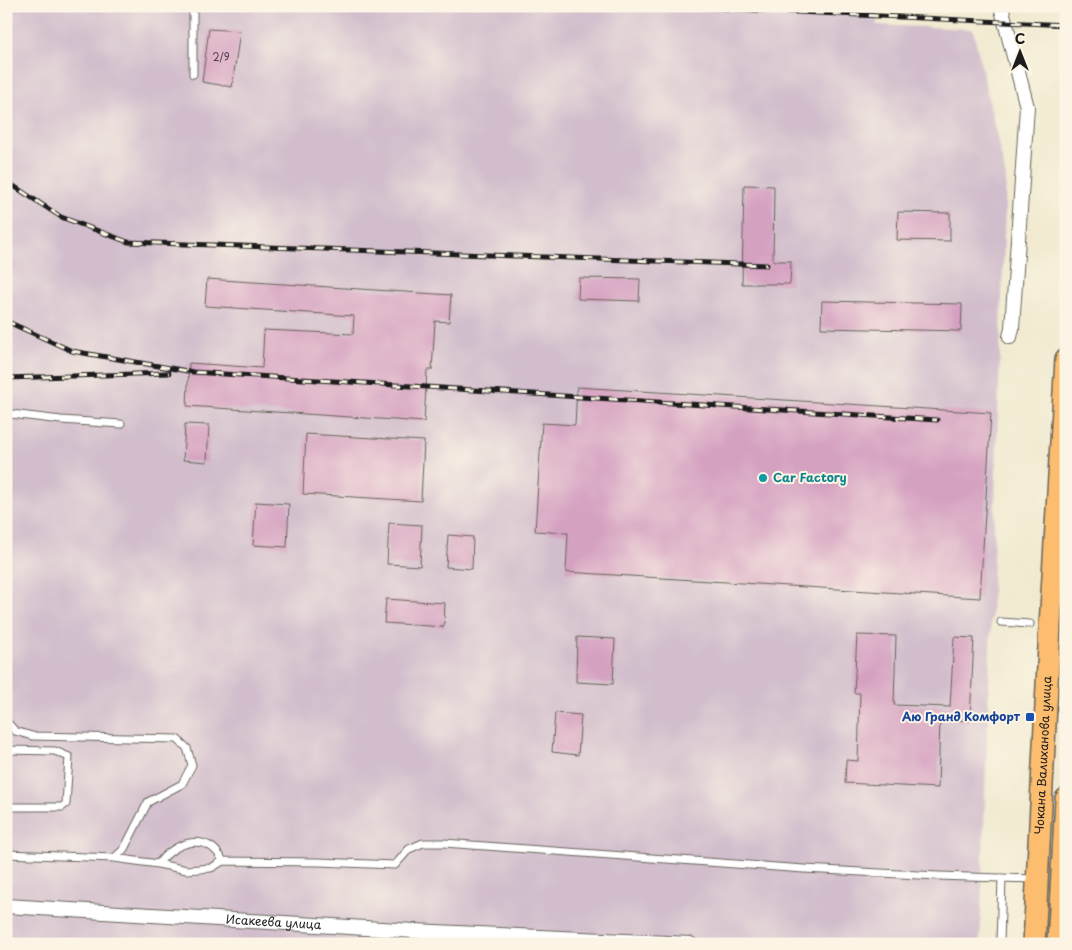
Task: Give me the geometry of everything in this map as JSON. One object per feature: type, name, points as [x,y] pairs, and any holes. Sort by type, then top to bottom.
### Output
[{"type":"main road","name":"Чокана Валиханова улица","points":[[1034,944],[1048,626],[1066,359]]},
{"type":"main road","name":"Чокана Валиханова улица","points":[[1058,944],[1066,799]]},
{"type":"street","points":[[1001,6],[1027,107],[1013,318],[1010,337]]},
{"type":"street","name":"Исакеева улица","points":[[6,906],[414,931],[690,944]]},
{"type":"lane","points":[[192,6],[193,74]]},
{"type":"lane","points":[[6,412],[61,420],[121,424]]},
{"type":"lane","points":[[1001,622],[1048,626]]},
{"type":"lane","points":[[6,721],[15,731],[32,736],[177,739],[188,748],[192,765],[182,784],[148,802],[124,849],[114,858]]},
{"type":"lane","points":[[6,750],[55,751],[69,758],[66,804],[62,807],[6,807]]},
{"type":"lane","points":[[158,864],[164,855],[190,842],[208,844],[220,854],[223,862]]},
{"type":"lane","points":[[6,854],[114,858],[187,870],[211,868],[223,862],[319,862],[396,865],[410,849],[423,843],[444,843],[813,869],[1037,879]]},
{"type":"lane","points":[[1000,944],[1002,878]]},
{"type":"shaded area","points":[[6,6],[878,6],[877,25],[973,29],[1006,178],[980,944],[6,944]]},
{"type":"building","points":[[209,29],[240,31],[232,87],[202,82]]},
{"type":"building","points":[[744,185],[774,186],[773,261],[791,261],[790,284],[742,284]]},
{"type":"building","points":[[898,212],[950,213],[950,241],[897,240]]},
{"type":"building","points":[[579,278],[640,279],[639,301],[578,299]]},
{"type":"building","points":[[207,279],[451,295],[449,322],[435,321],[432,370],[427,370],[424,422],[187,406],[189,363],[262,368],[264,330],[353,334],[354,316],[205,306]]},
{"type":"building","points":[[822,301],[962,304],[961,331],[821,328]]},
{"type":"building","name":"Car Factory","points":[[577,387],[991,413],[980,598],[566,572],[568,533],[535,531],[542,423],[575,425]]},
{"type":"building","points":[[185,424],[209,425],[207,462],[183,460]]},
{"type":"building","points":[[306,434],[424,441],[421,501],[303,494]]},
{"type":"building","points":[[256,502],[289,504],[287,547],[253,545]]},
{"type":"building","points":[[389,523],[422,525],[420,566],[387,564]]},
{"type":"building","points":[[448,535],[473,537],[472,569],[446,567]]},
{"type":"building","points":[[386,599],[445,603],[444,627],[384,623]]},
{"type":"building","points":[[857,635],[896,636],[894,705],[950,707],[954,637],[974,638],[970,721],[940,719],[938,788],[845,783],[846,760],[858,761],[860,693],[854,693]]},
{"type":"building","points":[[577,637],[615,639],[613,684],[576,682]]},
{"type":"building","points":[[555,713],[581,715],[578,755],[552,752]]},
{"type":"railway","points":[[671,6],[1066,25]]},
{"type":"railway","points":[[6,181],[61,217],[128,242],[767,265]]},
{"type":"railway","points":[[6,321],[72,351],[193,372],[937,420]]},
{"type":"railway","points":[[6,378],[169,373]]},
{"type":"place","name":"Car Factory","points":[[763,478]]},
{"type":"place","name":"Аю Гранд Комфорт","points":[[1030,717]]}]
